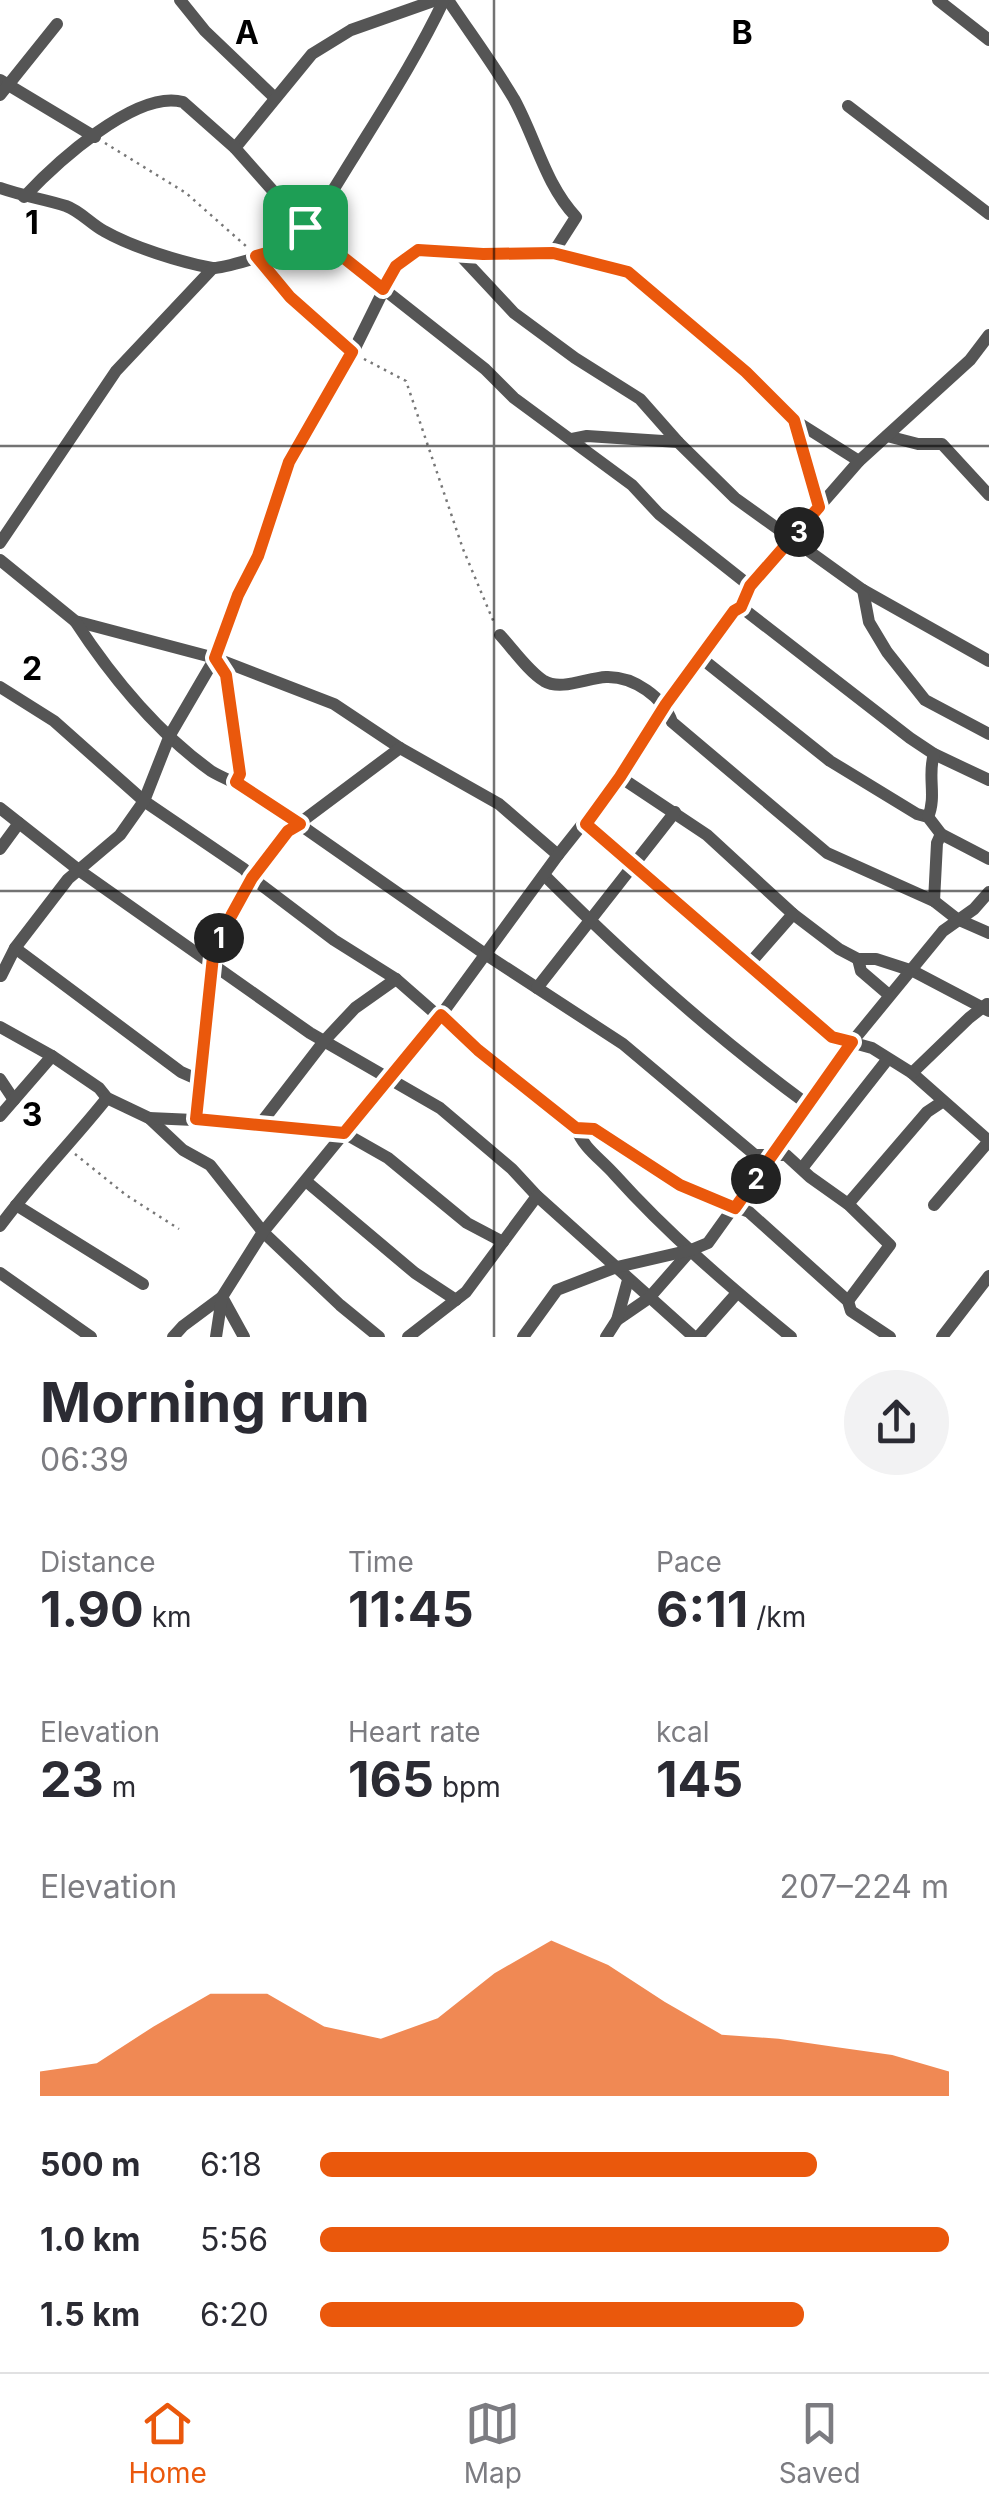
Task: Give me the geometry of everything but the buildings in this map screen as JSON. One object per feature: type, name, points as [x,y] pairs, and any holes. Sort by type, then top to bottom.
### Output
[{"type":"street","points":[[180,0],[205,31],[275,98]]},
{"type":"street","points":[[235,148],[312,54],[351,30],[436,0]]},
{"type":"street","points":[[0,188],[24,198],[69,207],[104,232],[132,244],[213,268],[230,268],[284,248],[342,178],[414,62],[446,0],[513,98],[551,185],[576,217],[553,253]]},
{"type":"street","points":[[938,0],[989,40]]},
{"type":"street","points":[[57,24],[3,87],[95,137]]},
{"type":"street","points":[[24,198],[51,168],[128,111],[154,102],[183,102],[235,148],[305,227],[514,398],[632,486],[658,514],[750,586]]},
{"type":"street","points":[[848,106],[989,214]]},
{"type":"street","points":[[1,976],[15,948],[68,880],[120,835],[144,800],[170,734],[215,658],[238,595],[258,556],[289,462],[396,266],[418,250],[553,253],[628,272],[746,372],[794,420],[859,461]]},
{"type":"street","points":[[457,252],[514,313],[575,358],[624,386],[735,498],[863,590],[989,661]]},
{"type":"street","points":[[0,544],[116,370],[213,268]]},
{"type":"street","points":[[173,1337],[222,1297],[296,1190],[441,1015],[620,777],[666,704],[734,611],[741,607],[750,586],[859,461],[970,360],[989,335]]},
{"type":"street","points":[[970,360],[989,362]]},
{"type":"street","points":[[794,420],[819,507]]},
{"type":"street","points":[[572,439],[587,436],[678,442]]},
{"type":"street","points":[[887,436],[918,444],[942,444],[989,495]]},
{"type":"street","points":[[0,560],[75,622],[106,669],[214,773],[236,782],[300,824],[622,1044],[755,1155],[786,1155],[848,1204],[890,1245],[848,1301]]},
{"type":"street","points":[[863,590],[869,622],[925,700],[989,734]]},
{"type":"street","points":[[741,607],[934,754],[989,780]]},
{"type":"street","points":[[75,622],[215,658],[334,704],[400,748],[499,804],[558,855]]},
{"type":"street","points":[[500,635],[545,682],[561,684],[610,676],[640,687],[666,704],[672,722],[828,853],[934,901],[957,919],[989,933]]},
{"type":"street","points":[[215,658],[226,675],[240,774],[236,782]]},
{"type":"street","points":[[701,658],[830,761],[928,817],[941,834],[989,858]]},
{"type":"street","points":[[0,688],[54,721],[144,800],[244,869],[334,940],[396,978],[576,1128],[582,1144],[650,1215],[791,1337]]},
{"type":"street","points":[[196,1119],[214,947],[252,878],[288,831],[400,748]]},
{"type":"street","points":[[928,817],[934,790],[930,765],[934,754]]},
{"type":"street","points":[[620,777],[706,835],[839,950],[858,960],[876,958],[912,971],[987,1007]]},
{"type":"street","points":[[0,808],[80,871],[213,965],[326,1040],[440,1108],[696,1337],[737,1293]]},
{"type":"street","points":[[537,988],[675,812]]},
{"type":"street","points":[[0,849],[19,823]]},
{"type":"street","points":[[586,824],[832,1037],[872,1048],[912,1074],[989,1142],[934,1204]]},
{"type":"street","points":[[934,901],[937,843],[941,834]]},
{"type":"street","points":[[544,875],[589,921],[737,1052],[806,1104]]},
{"type":"street","points":[[523,1337],[557,1290],[618,1267],[691,1250],[708,1242],[852,1042],[942,931],[974,909],[989,892]]},
{"type":"street","points":[[750,964],[794,914]]},
{"type":"street","points":[[15,948],[182,1072],[200,1080]]},
{"type":"street","points":[[858,960],[861,970],[889,996]]},
{"type":"street","points":[[261,1123],[355,1008],[396,978]]},
{"type":"street","points":[[912,1074],[969,1018],[987,1007]]},
{"type":"street","points":[[0,1027],[52,1056],[99,1088],[107,1098],[150,1118],[183,1150],[210,1164],[264,1232],[379,1337]]},
{"type":"street","points":[[0,1116],[52,1056]]},
{"type":"street","points":[[803,1167],[887,1060]]},
{"type":"street","points":[[0,1079],[14,1100]]},
{"type":"street","points":[[0,1226],[107,1098]]},
{"type":"street","points":[[848,1204],[927,1112],[942,1102]]},
{"type":"street","points":[[150,1118],[261,1123],[344,1133],[388,1158],[468,1223],[503,1242]]},
{"type":"street","points":[[576,1128],[594,1129],[680,1185],[750,1212],[848,1301],[851,1311],[890,1337]]},
{"type":"street","points":[[306,1182],[415,1273],[456,1300]]},
{"type":"street","points":[[408,1337],[456,1300],[537,1196]]},
{"type":"street","points":[[16,1205],[143,1284]]},
{"type":"street","points":[[617,1320],[649,1298],[691,1250]]},
{"type":"street","points":[[0,1273],[91,1337]]},
{"type":"street","points":[[942,1337],[989,1276]]},
{"type":"street","points":[[606,1337],[617,1320],[628,1280]]},
{"type":"street","points":[[216,1337],[222,1297]]},
{"type":"street","points":[[222,1297],[244,1337]]},
{"type":"path","points":[[95,137],[186,192],[256,256],[290,297],[352,352],[406,381],[463,549],[500,635]]},
{"type":"path","points":[[68,1148],[179,1229]]},
{"type":"route","points":[[305,227],[383,289],[396,266],[418,250],[553,253],[628,272],[746,372],[794,420],[819,507],[750,586],[741,607],[734,611],[666,704],[586,824],[832,1037],[852,1042],[735,1208],[680,1185],[594,1129],[576,1128],[478,1050],[441,1015],[344,1133],[196,1119],[214,947],[252,878],[288,831],[300,824],[236,782],[240,774],[226,675],[215,658],[238,595],[258,556],[289,462],[352,352],[290,297],[256,256],[284,248],[305,227]]}]
